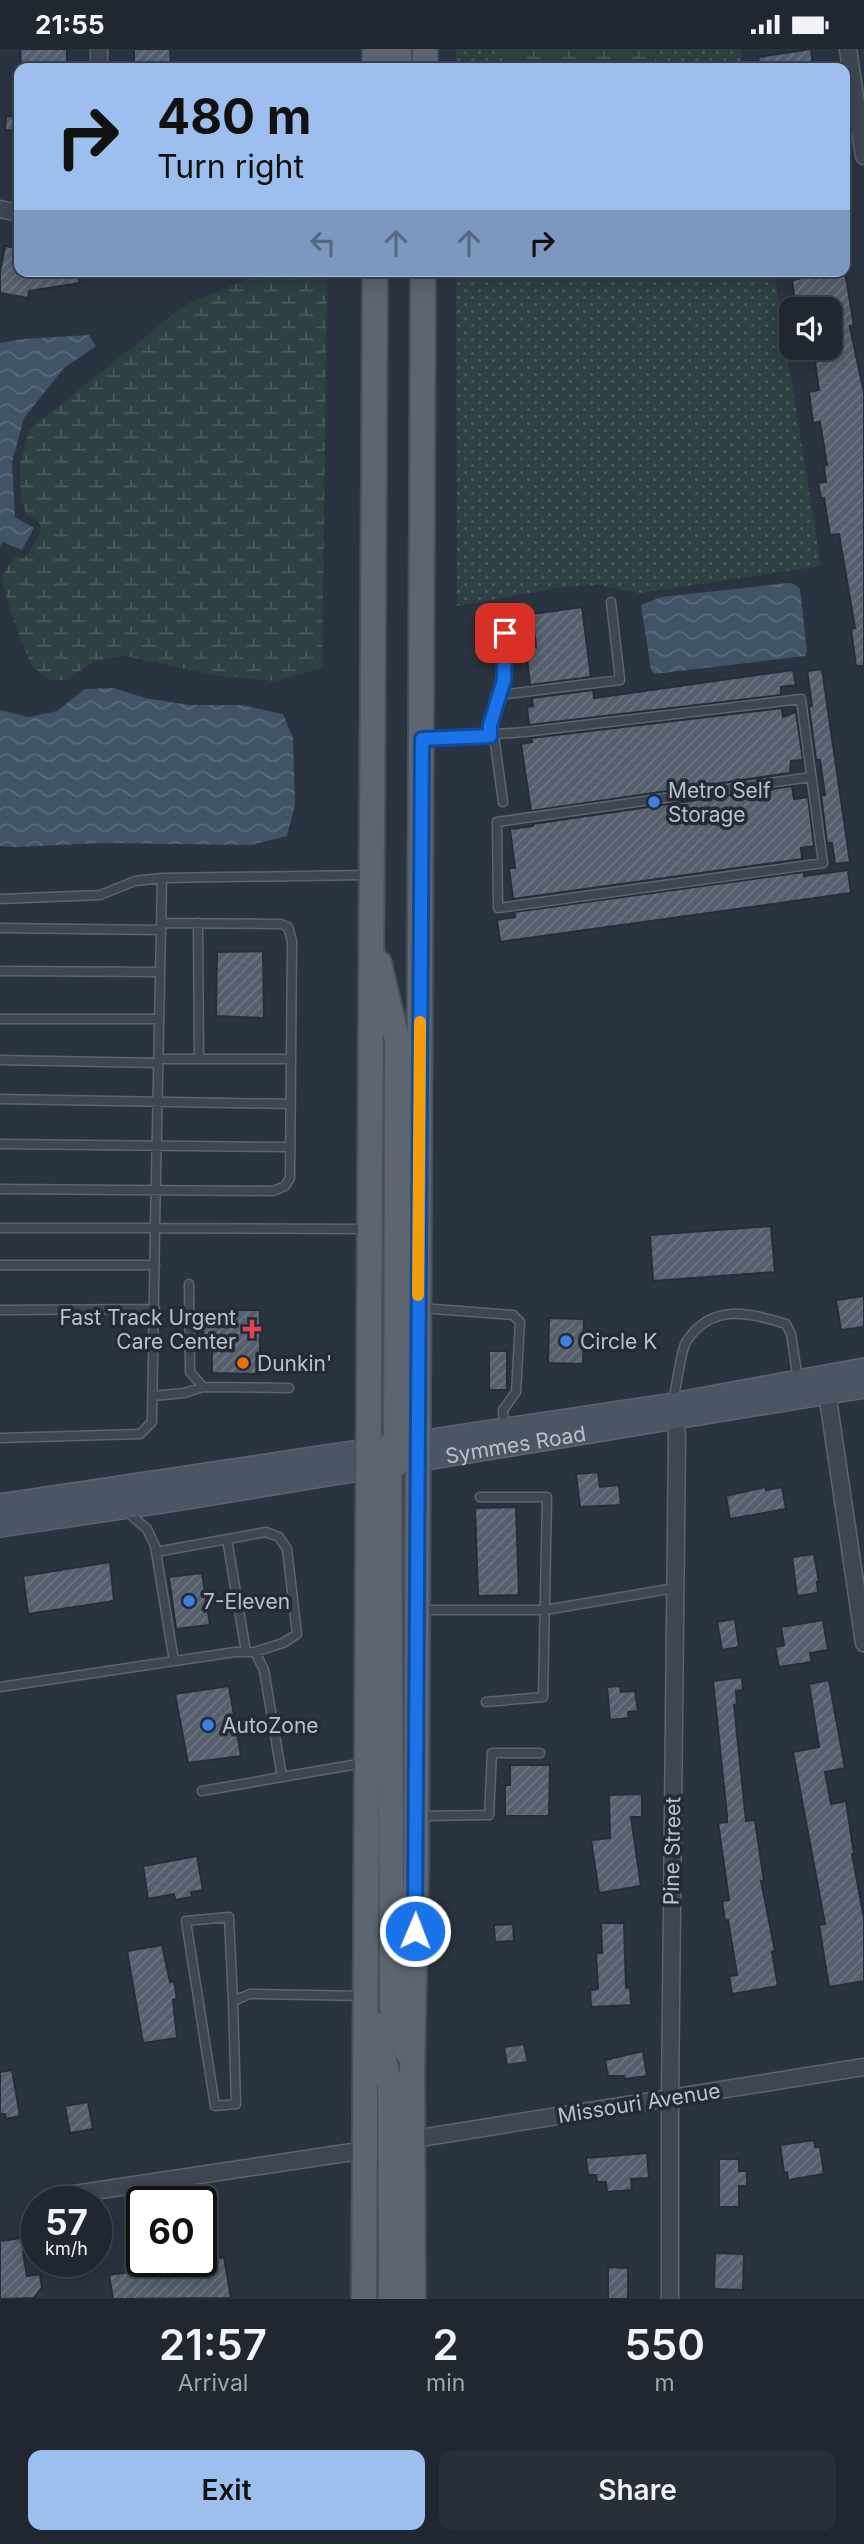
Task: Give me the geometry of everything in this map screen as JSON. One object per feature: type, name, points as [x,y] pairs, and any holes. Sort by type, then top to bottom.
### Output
[{"type":"main road","points":[[375,277],[369,1229],[393,1455],[416,1610],[412,2069],[414,2299]]},
{"type":"main road","points":[[364,2299],[367,1763],[393,1455],[418,1308],[423,277]]},
{"type":"main road","points":[[370,936],[388,996],[397,1040],[392,2008],[412,2069]]},
{"type":"main road","points":[[366,1996],[390,2083],[391,2299]]},
{"type":"street","points":[[848,49],[864,156]]},
{"type":"street","name":"Symmes Road","points":[[0,1526],[123,1508],[393,1455],[504,1429],[674,1412],[798,1380],[864,1369]]},
{"type":"street","name":"Symmes Road","points":[[0,1505],[393,1455],[674,1412],[864,1387]]},
{"type":"street","points":[[827,1392],[864,1643]]},
{"type":"street","name":"Pine Street","points":[[670,2299],[677,1436],[674,1412]]},
{"type":"street","name":"Missouri Avenue","points":[[414,2139],[864,2067]]},
{"type":"street","points":[[112,2188],[365,2150]]},
{"type":"lane","points":[[500,695],[620,680],[611,602]]},
{"type":"lane","points":[[503,802],[490,725],[504,680],[505,609]]},
{"type":"lane","points":[[422,739],[492,736],[800,699],[811,777],[823,863],[498,908],[496,822],[811,777]]},
{"type":"lane","points":[[0,899],[100,895],[135,881],[162,878],[371,875]]},
{"type":"lane","points":[[0,1438],[140,1434],[152,1422],[162,878]]},
{"type":"lane","points":[[198,923],[199,1059]]},
{"type":"lane","points":[[0,927],[281,924],[288,927],[292,941],[290,1178],[285,1186],[273,1191],[0,1189]]},
{"type":"lane","points":[[0,971],[160,972]]},
{"type":"lane","points":[[0,1019],[159,1019]]},
{"type":"lane","points":[[0,1060],[291,1059]]},
{"type":"lane","points":[[0,1099],[291,1104]]},
{"type":"lane","points":[[0,1144],[290,1147]]},
{"type":"lane","points":[[0,1228],[369,1229]]},
{"type":"lane","points":[[0,1265],[155,1265]]},
{"type":"lane","points":[[189,1284],[190,1373],[202,1387]]},
{"type":"lane","points":[[418,1308],[513,1315],[520,1322],[516,1392],[503,1410],[504,1429]]},
{"type":"lane","points":[[0,1310],[155,1309]]},
{"type":"lane","points":[[674,1412],[684,1343],[703,1323],[718,1315],[749,1314],[786,1324],[791,1334],[798,1380]]},
{"type":"lane","points":[[153,1396],[184,1393],[202,1387],[289,1388]]},
{"type":"lane","points":[[480,1497],[547,1496],[543,1697],[486,1702]]},
{"type":"lane","points":[[123,1508],[147,1529],[156,1552],[174,1661]]},
{"type":"lane","points":[[0,1688],[235,1651],[250,1652],[283,1643],[297,1634],[287,1549],[279,1537],[267,1532],[156,1552]]},
{"type":"lane","points":[[227,1539],[250,1652],[264,1670],[282,1777]]},
{"type":"lane","points":[[416,1610],[545,1610],[675,1588]]},
{"type":"lane","points":[[416,1816],[489,1815],[492,1753],[540,1753]]},
{"type":"lane","points":[[202,1791],[367,1763]]},
{"type":"lane","points":[[229,1917],[233,2001],[236,2104],[215,2106],[186,1921],[229,1917]]},
{"type":"lane","points":[[233,2001],[250,1994],[366,1996]]},
{"type":"green space","points":[[456,49],[503,49],[514,63],[456,63]]},
{"type":"green space","points":[[503,49],[656,49],[655,63],[514,63]]},
{"type":"green space","points":[[656,49],[740,49],[742,63],[655,63]]},
{"type":"green space","points":[[252,277],[327,277],[322,668],[276,681],[219,676],[125,656],[94,661],[67,680],[50,680],[32,666],[19,636],[1,579],[14,555],[22,558],[27,556],[41,530],[39,522],[26,514],[21,500],[20,464],[29,430],[184,306]]},
{"type":"green space","points":[[456,277],[775,277],[779,302],[779,360],[788,360],[821,566],[640,593],[598,585],[563,587],[457,606]]},
{"type":"water","points":[[89,335],[96,346],[64,368],[24,418],[12,462],[15,517],[34,528],[22,550],[3,542],[0,546],[0,343]]},
{"type":"water","points":[[788,583],[800,589],[807,652],[805,656],[654,674],[651,670],[641,605],[661,597]]},
{"type":"water","points":[[114,688],[145,698],[189,705],[242,705],[283,714],[293,738],[295,805],[287,836],[251,845],[102,843],[0,846],[0,710],[29,717],[57,711],[85,689]]},
{"type":"building","points":[[20,49],[67,49],[67,63],[21,63]]},
{"type":"building","points":[[134,49],[170,49],[171,63],[134,63]]},
{"type":"building","points":[[811,49],[812,63],[759,63],[758,57]]},
{"type":"building","points":[[6,116],[14,117],[14,131],[5,130]]},
{"type":"building","points":[[5,246],[14,247],[14,277],[79,277],[80,283],[29,291],[28,298],[0,293],[0,272]]},
{"type":"building","points":[[799,277],[846,277],[854,326],[850,326],[864,393],[864,666],[856,666],[851,629],[855,628],[839,534],[830,535],[824,498],[821,498],[818,483],[826,482],[824,466],[827,465],[820,422],[813,423],[809,392],[819,390],[815,360],[842,360],[842,297],[794,297],[792,280]]},
{"type":"building","points":[[582,607],[591,677],[530,685],[526,648],[536,647],[532,614]]},
{"type":"building","points":[[822,669],[850,862],[835,864],[832,843],[827,843],[821,795],[825,795],[820,760],[816,760],[809,707],[812,706],[807,671]]},
{"type":"building","points":[[793,670],[796,685],[781,687],[781,695],[529,725],[527,707],[533,706],[532,698],[593,690],[594,698]]},
{"type":"building","points":[[782,708],[783,717],[796,712],[803,760],[791,761],[790,773],[531,811],[521,744],[532,742],[531,738]]},
{"type":"building","points":[[792,786],[794,799],[808,797],[814,846],[801,848],[802,859],[513,899],[509,868],[515,868],[510,829]]},
{"type":"building","points":[[848,870],[851,893],[500,942],[497,920],[515,917],[514,912],[804,872],[804,876]]},
{"type":"building","points":[[263,951],[264,1018],[216,1016],[217,952]]},
{"type":"building","points":[[771,1226],[775,1272],[653,1281],[650,1235]]},
{"type":"building","points":[[864,1296],[864,1327],[841,1330],[836,1300]]},
{"type":"building","points":[[203,1310],[260,1310],[260,1374],[212,1373],[212,1348],[203,1348]]},
{"type":"building","name":"Circle K","points":[[549,1318],[584,1319],[583,1364],[548,1363]]},
{"type":"building","points":[[489,1351],[507,1351],[507,1390],[489,1390]]},
{"type":"building","points":[[598,1472],[600,1487],[619,1485],[621,1505],[580,1507],[576,1474]]},
{"type":"building","points":[[765,1487],[766,1490],[782,1487],[786,1509],[730,1519],[726,1496]]},
{"type":"building","points":[[516,1507],[519,1595],[478,1596],[475,1508]]},
{"type":"building","points":[[814,1554],[819,1582],[818,1593],[797,1596],[792,1557]]},
{"type":"building","points":[[110,1562],[114,1601],[28,1614],[23,1576]]},
{"type":"building","name":"7-Eleven","points":[[202,1573],[210,1625],[176,1629],[169,1577]]},
{"type":"building","points":[[735,1619],[739,1647],[722,1650],[717,1622]]},
{"type":"building","points":[[823,1620],[828,1650],[810,1653],[812,1662],[779,1667],[775,1647],[784,1645],[781,1627]]},
{"type":"building","points":[[742,1677],[743,1690],[736,1691],[737,1704],[734,1705],[746,1821],[755,1820],[764,1881],[761,1881],[775,1951],[772,1952],[778,1986],[732,1994],[729,1976],[737,1975],[728,1920],[725,1921],[722,1901],[729,1900],[718,1823],[727,1822],[727,1815],[713,1681]]},
{"type":"building","points":[[829,1680],[845,1768],[825,1772],[831,1804],[846,1801],[852,1854],[864,1918],[864,1981],[829,1987],[819,1925],[825,1924],[793,1752],[819,1747],[809,1684]]},
{"type":"building","name":"AutoZone","points":[[229,1686],[241,1756],[188,1763],[175,1694]]},
{"type":"building","points":[[620,1686],[621,1692],[635,1691],[638,1711],[628,1712],[629,1718],[610,1720],[607,1687]]},
{"type":"building","points":[[510,1765],[550,1765],[549,1816],[505,1816],[505,1785],[510,1785]]},
{"type":"building","points":[[642,1794],[642,1817],[631,1817],[641,1886],[599,1893],[591,1840],[610,1838],[609,1795]]},
{"type":"building","points":[[197,1856],[203,1890],[191,1892],[192,1897],[175,1900],[174,1894],[148,1899],[143,1866]]},
{"type":"building","points":[[601,1923],[624,1923],[626,1988],[630,1987],[631,2005],[591,2007],[590,1990],[598,1989],[596,1953],[602,1953]]},
{"type":"building","points":[[513,1924],[514,1941],[495,1942],[494,1925]]},
{"type":"building","points":[[162,1945],[170,1982],[174,1981],[177,1999],[173,2000],[177,2038],[143,2043],[127,1951]]},
{"type":"building","points":[[524,2044],[528,2062],[507,2065],[504,2047]]},
{"type":"building","points":[[643,2051],[647,2076],[625,2079],[624,2076],[608,2076],[605,2060]]},
{"type":"building","points":[[12,2070],[20,2116],[6,2119],[5,2114],[0,2114],[0,2072]]},
{"type":"building","points":[[88,2102],[93,2129],[70,2133],[65,2106]]},
{"type":"building","points":[[814,2140],[815,2147],[820,2147],[824,2174],[788,2180],[787,2172],[784,2173],[780,2145]]},
{"type":"building","points":[[647,2153],[649,2178],[631,2179],[632,2190],[607,2192],[606,2182],[597,2182],[596,2175],[588,2175],[586,2158]]},
{"type":"building","points":[[719,2159],[739,2159],[739,2171],[747,2171],[747,2186],[739,2186],[739,2207],[719,2207]]},
{"type":"building","points":[[21,2238],[21,2277],[40,2277],[42,2287],[34,2298],[0,2299],[0,2241]]},
{"type":"building","points":[[715,2253],[744,2254],[743,2290],[714,2289]]},
{"type":"building","points":[[224,2257],[231,2298],[113,2299],[109,2277],[112,2275],[126,2272],[126,2277],[217,2277],[217,2258]]},
{"type":"building","points":[[608,2267],[628,2268],[628,2299],[608,2299]]},
{"type":"slow traffic","points":[[418,1295],[420,1022]]},
{"type":"place","name":"Metro Self Storage","points":[[654,802]]},
{"type":"place","name":"Fast Track Urgent Care Center","points":[[252,1329]]},
{"type":"place","name":"Circle K","points":[[566,1341]]},
{"type":"place","name":"Dunkin'","points":[[243,1363]]},
{"type":"place","name":"7-Eleven","points":[[189,1601]]},
{"type":"place","name":"AutoZone","points":[[208,1725]]},
{"type":"route","points":[[415,1931],[422,739],[490,736],[490,725],[504,680],[505,633]]}]
